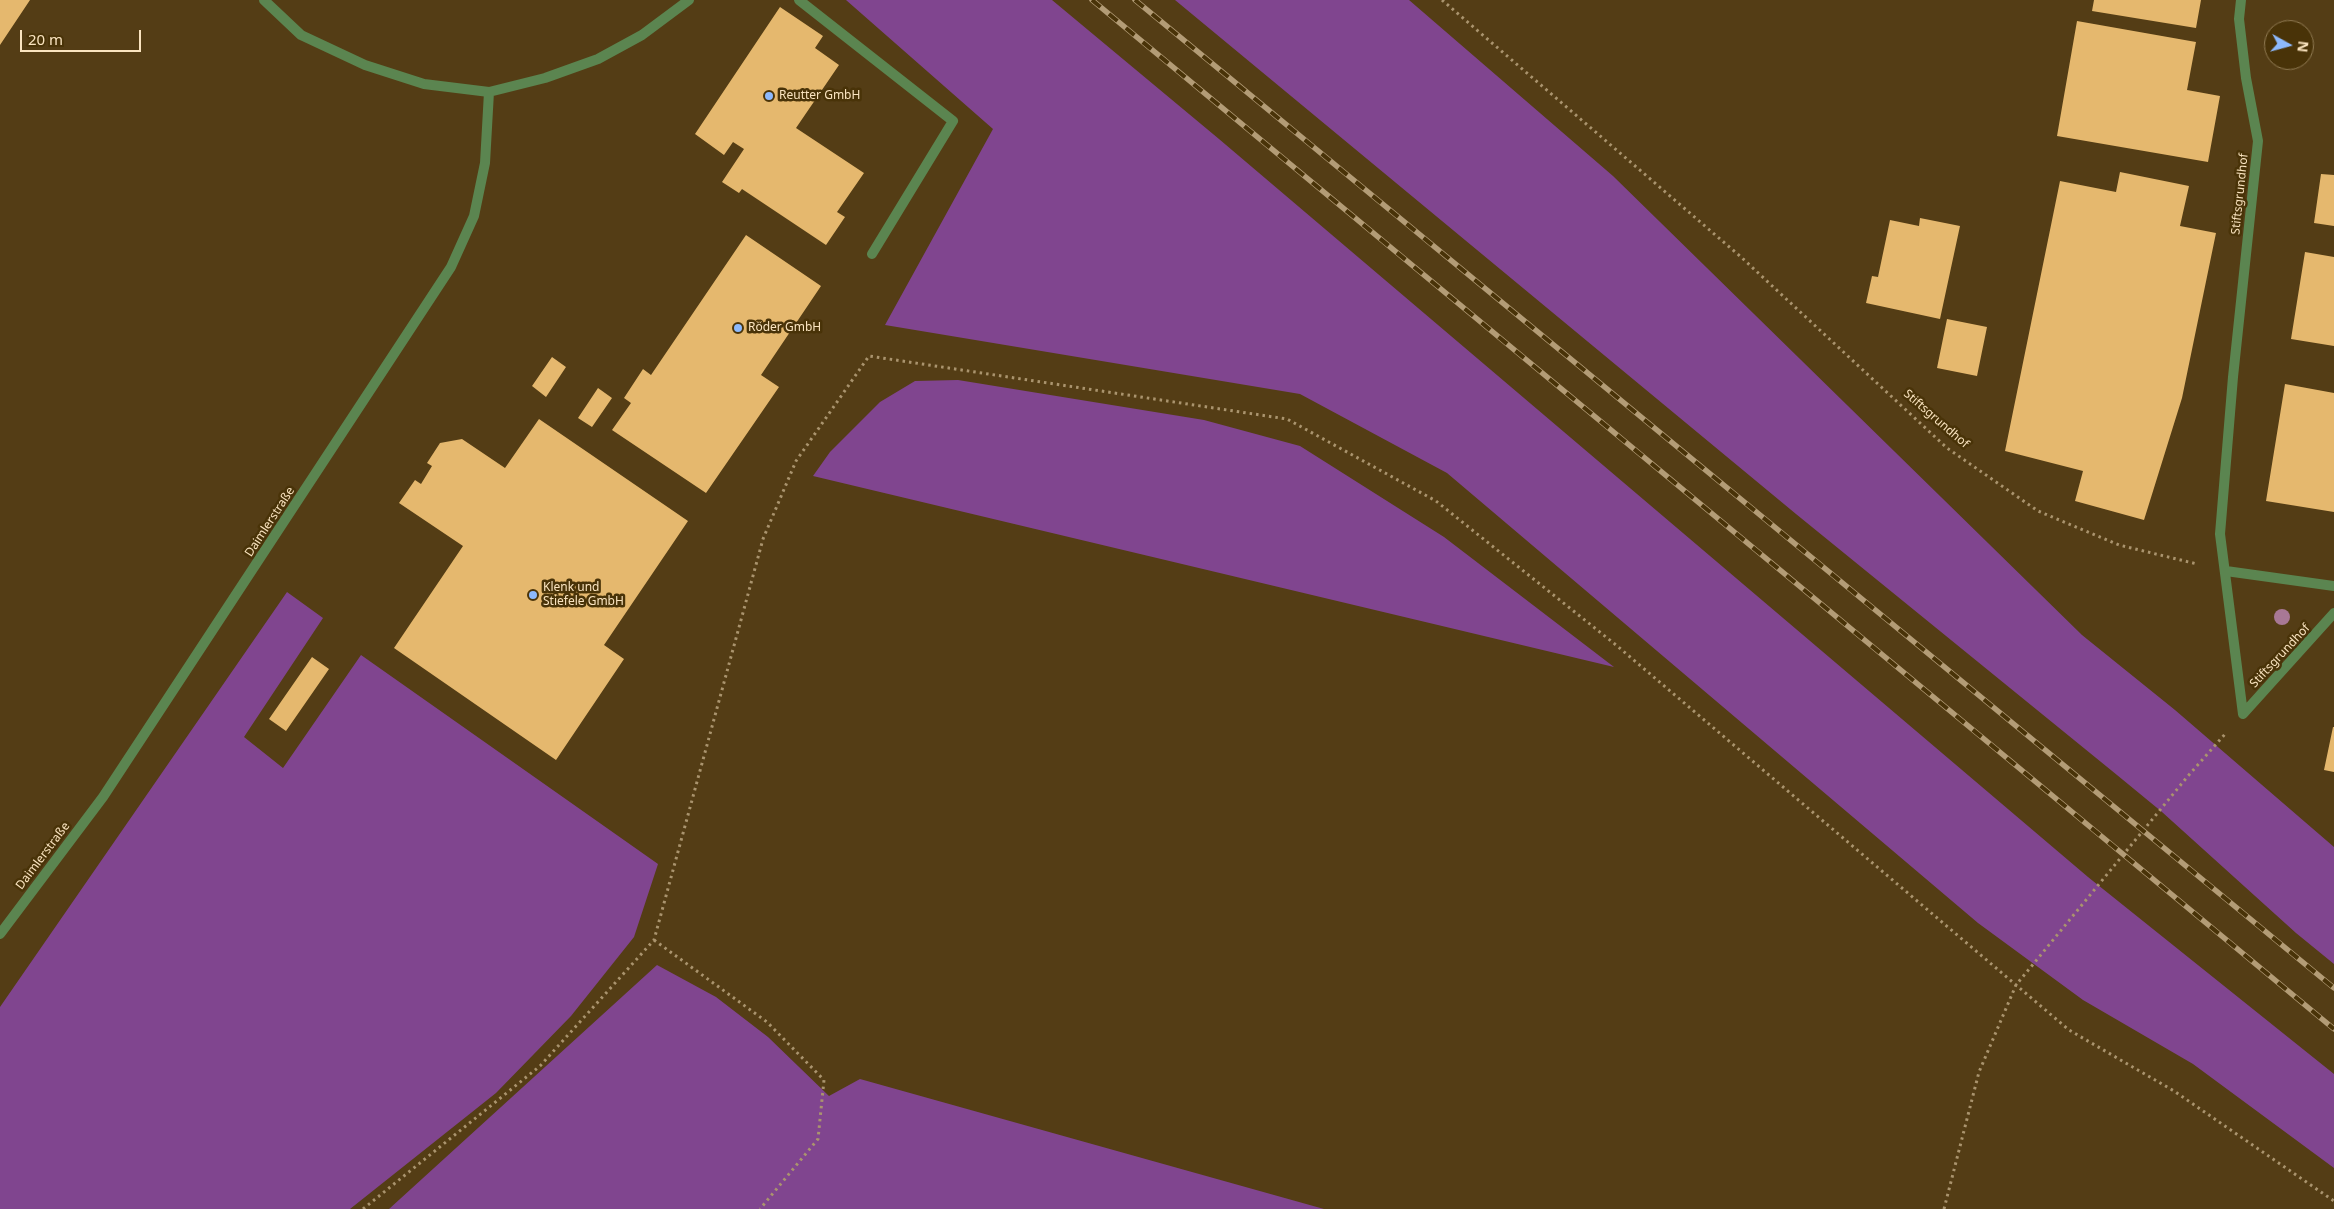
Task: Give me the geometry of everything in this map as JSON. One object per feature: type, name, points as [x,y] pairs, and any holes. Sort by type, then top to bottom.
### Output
[{"type":"street","points":[[264,0],[301,35],[365,65],[424,84],[488,92],[545,78],[598,59],[642,35],[688,0]]},
{"type":"street","points":[[799,0],[953,121],[872,254]]},
{"type":"street","name":"Stiftsgrundhof","points":[[2241,0],[2239,19],[2258,141],[2233,378],[2220,534],[2243,714]]},
{"type":"street","name":"Daimlerstraße","points":[[0,934],[103,798],[451,267],[474,216],[485,163],[488,92]]},
{"type":"street","points":[[2226,571],[2334,586]]},
{"type":"street","name":"Stiftsgrundhof","points":[[2243,714],[2334,613]]},
{"type":"path","name":"Stiftsgrundhof","points":[[1442,0],[1724,243],[1947,448],[2038,511],[2119,545],[2226,571]]},
{"type":"path","points":[[363,1209],[540,1066],[654,940],[763,539],[796,461],[869,356],[1287,419],[1436,501],[1616,645],[2069,1030],[2174,1091],[2334,1201]]},
{"type":"path","points":[[1944,1209],[1979,1072],[2016,985],[2094,888],[2243,714]]},
{"type":"path","points":[[654,940],[767,1022],[824,1080],[818,1139],[760,1209]]},
{"type":"shaded area","points":[[846,0],[1052,0],[1219,139],[2088,877],[2334,1074],[2334,1168],[2193,1064],[2083,1000],[1978,923],[1447,473],[1300,394],[885,325],[993,129]]},
{"type":"shaded area","points":[[1175,0],[1409,0],[1613,176],[2082,635],[2175,710],[2334,847],[2334,964],[2296,933],[2162,812],[1796,514]]},
{"type":"shaded area","points":[[958,380],[1204,420],[1300,446],[1444,537],[1614,667],[813,476],[830,452],[880,402],[915,381]]},
{"type":"shaded area","points":[[287,592],[323,618],[244,737],[283,768],[361,655],[658,864],[634,937],[571,1016],[496,1093],[350,1209],[0,1209],[0,1007]]},
{"type":"shaded area","points":[[657,965],[716,997],[768,1037],[829,1096],[860,1079],[1324,1209],[389,1209]]},
{"type":"building","points":[[0,0],[30,0],[0,45]]},
{"type":"building","points":[[2094,0],[2201,0],[2196,28],[2092,11]]},
{"type":"building","name":"Reutter GmbH","points":[[780,7],[823,36],[815,48],[839,65],[796,128],[864,173],[837,212],[845,217],[826,245],[742,189],[739,193],[722,182],[744,149],[733,142],[724,155],[695,134]]},
{"type":"building","points":[[2077,21],[2196,42],[2187,90],[2220,96],[2208,162],[2057,136]]},
{"type":"building","points":[[2120,172],[2189,186],[2180,226],[2216,233],[2182,398],[2144,520],[2075,501],[2083,471],[2005,451],[2060,181],[2116,192]]},
{"type":"building","points":[[2321,174],[2334,175],[2334,226],[2314,223]]},
{"type":"building","points":[[1920,218],[1960,226],[1940,319],[1866,303],[1872,276],[1878,277],[1890,220],[1919,226]]},
{"type":"building","name":"Röder GmbH","points":[[746,235],[821,286],[761,375],[779,387],[706,493],[612,430],[631,403],[624,398],[643,369],[651,375]]},
{"type":"building","points":[[2305,252],[2334,257],[2334,346],[2291,339]]},
{"type":"building","points":[[1947,319],[1987,327],[1977,376],[1937,368]]},
{"type":"building","points":[[552,357],[566,367],[546,397],[532,386]]},
{"type":"building","points":[[2285,384],[2334,393],[2334,512],[2266,501]]},
{"type":"building","points":[[598,388],[612,398],[592,427],[578,418]]},
{"type":"building","name":"Klenk und Stiefele GmbH","points":[[539,419],[688,521],[604,645],[624,659],[556,760],[394,648],[463,546],[399,503],[415,480],[421,484],[432,466],[427,463],[440,443],[462,439],[505,468]]},
{"type":"building","points":[[312,657],[329,669],[286,731],[269,719]]},
{"type":"building","points":[[2334,727],[2334,772],[2324,770]]},
{"type":"railway","points":[[1092,0],[2334,1029]]},
{"type":"railway","points":[[1135,0],[2334,988]]},
{"type":"place","name":"Reutter GmbH","points":[[769,96]]},
{"type":"place","name":"Röder GmbH","points":[[738,328]]},
{"type":"place","name":"Klenk und Stiefele GmbH","points":[[533,595]]}]
